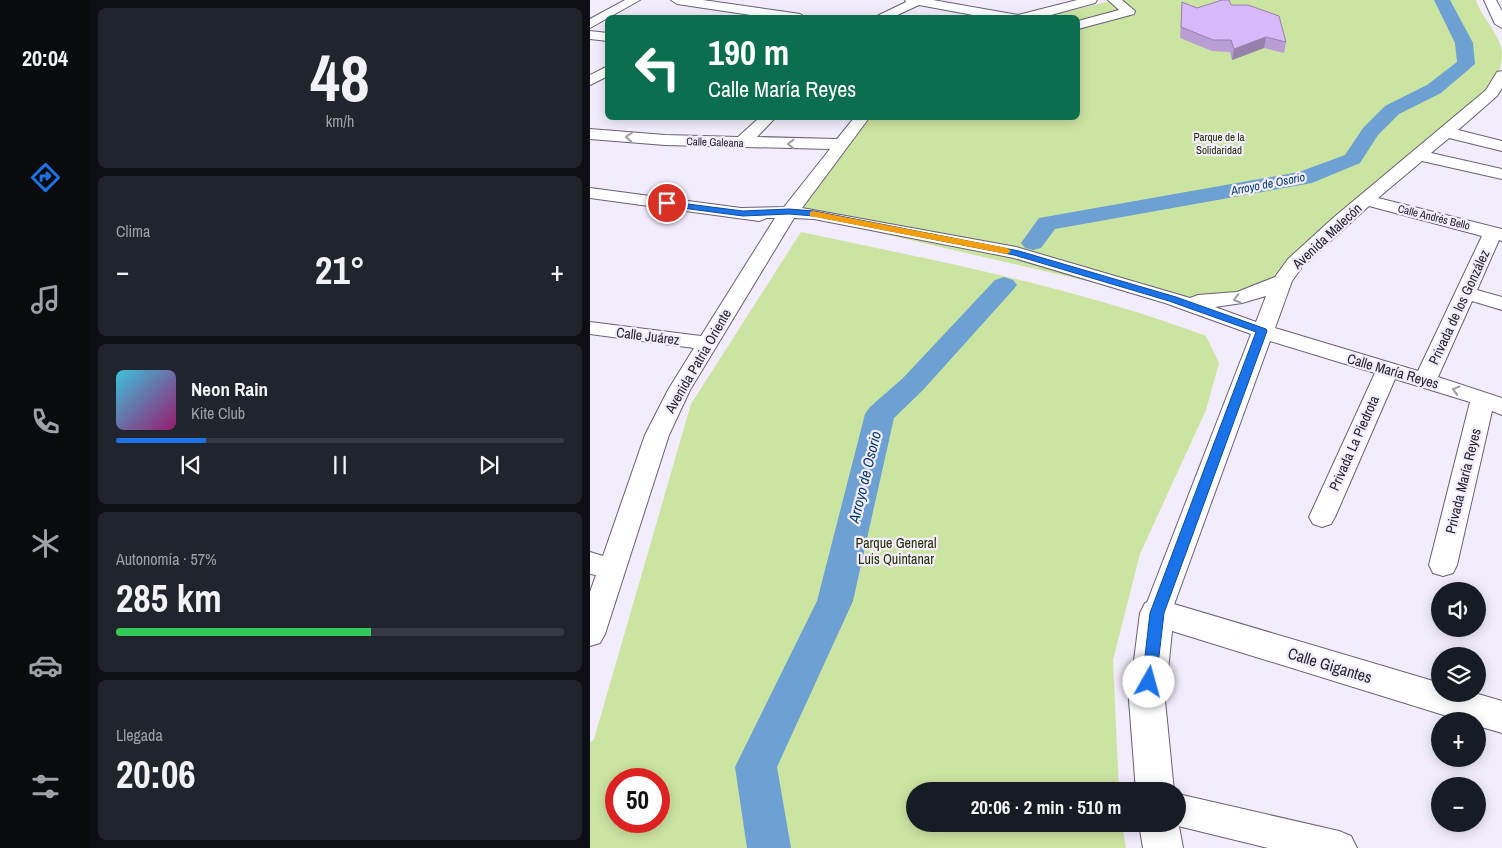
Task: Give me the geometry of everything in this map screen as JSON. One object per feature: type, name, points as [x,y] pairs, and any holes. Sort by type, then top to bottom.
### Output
[{"type":"main road","name":"Calle Gigantes","points":[[1157,613],[1502,717]]},
{"type":"main road","name":"Avenida Malecón","points":[[1154,782],[1147,700],[1157,613]]},
{"type":"main road","points":[[1160,832],[1163,848]]},
{"type":"street","points":[[606,15],[634,0]]},
{"type":"street","points":[[677,0],[744,14],[758,15]]},
{"type":"street","points":[[744,14],[763,0]]},
{"type":"street","points":[[885,15],[916,0],[998,15]]},
{"type":"street","points":[[1036,0],[1069,6]]},
{"type":"street","points":[[1034,15],[1091,0]]},
{"type":"street","points":[[1080,24],[1129,11],[1114,0]]},
{"type":"street","points":[[1490,0],[1502,24]]},
{"type":"street","points":[[590,24],[605,16]]},
{"type":"street","points":[[590,35],[605,37]]},
{"type":"street","points":[[590,81],[605,72]]},
{"type":"street","name":"Avenida Malecón","points":[[1157,613],[1268,336],[1282,281],[1295,264],[1339,222],[1492,93],[1502,76]]},
{"type":"street","points":[[741,143],[766,120]]},
{"type":"street","name":"Avenida Patria Oriente","points":[[590,634],[601,566],[657,435],[679,390],[786,216],[860,120]]},
{"type":"street","points":[[1446,132],[1502,146]]},
{"type":"street","name":"Calle Galeana","points":[[590,134],[665,140],[840,144]]},
{"type":"street","points":[[1419,155],[1502,174]]},
{"type":"street","points":[[590,193],[743,213],[786,216]]},
{"type":"street","name":"Calle Andrés Bello","points":[[1366,200],[1497,234]]},
{"type":"street","name":"Calle María Reyes","points":[[786,216],[832,217],[1016,253],[1172,299],[1268,336]]},
{"type":"street","name":"Calle María Reyes","points":[[786,216],[1006,261],[1493,402]]},
{"type":"street","name":"Privada de los González","points":[[1425,381],[1465,293],[1497,234]]},
{"type":"street","points":[[1172,299],[1211,302],[1234,301],[1260,292],[1282,281]]},
{"type":"street","points":[[1465,293],[1502,304]]},
{"type":"street","name":"Calle Juárez","points":[[593,332],[707,343]]},
{"type":"street","name":"Privada La Piedrota","points":[[1322,517],[1383,378],[1390,371]]},
{"type":"street","name":"Privada María Reyes","points":[[1443,565],[1493,402]]},
{"type":"street","points":[[1186,812],[1338,848]]},
{"type":"green space","name":"Parque de la Solidaridad","points":[[1114,0],[1476,0],[1482,14],[1495,33],[1502,54],[1496,85],[1282,281],[1234,301],[1182,303],[789,212],[863,120],[1080,120],[1080,15],[1055,15]]},
{"type":"green space","name":"Parque General Luis Quintanar","points":[[801,232],[1005,276],[1056,289],[1107,303],[1206,336],[1219,363],[1206,410],[1140,554],[1113,660],[1119,782],[906,782],[906,832],[1123,832],[1126,848],[590,848],[590,743],[594,739],[691,404]]},
{"type":"building","points":[[1222,0],[1229,0],[1231,5],[1248,5],[1279,16],[1286,42],[1266,37],[1234,49],[1231,40],[1213,40],[1181,27],[1182,2],[1197,8]]},
{"type":"waterway","name":"Arroyo de Osorio","points":[[1033,243],[1047,223],[1304,178],[1353,159],[1370,132],[1392,110],[1434,89],[1466,64],[1464,43],[1442,0]]},
{"type":"waterway","name":"Arroyo de Osorio","points":[[769,848],[756,767],[835,601],[880,414],[913,384],[1004,285]]},
{"type":"slow traffic","points":[[813,214],[1007,251]]},
{"type":"route","points":[[667,203],[743,213],[789,212],[814,214],[1016,253],[1172,299],[1262,331],[1157,613],[1149,682]]}]
